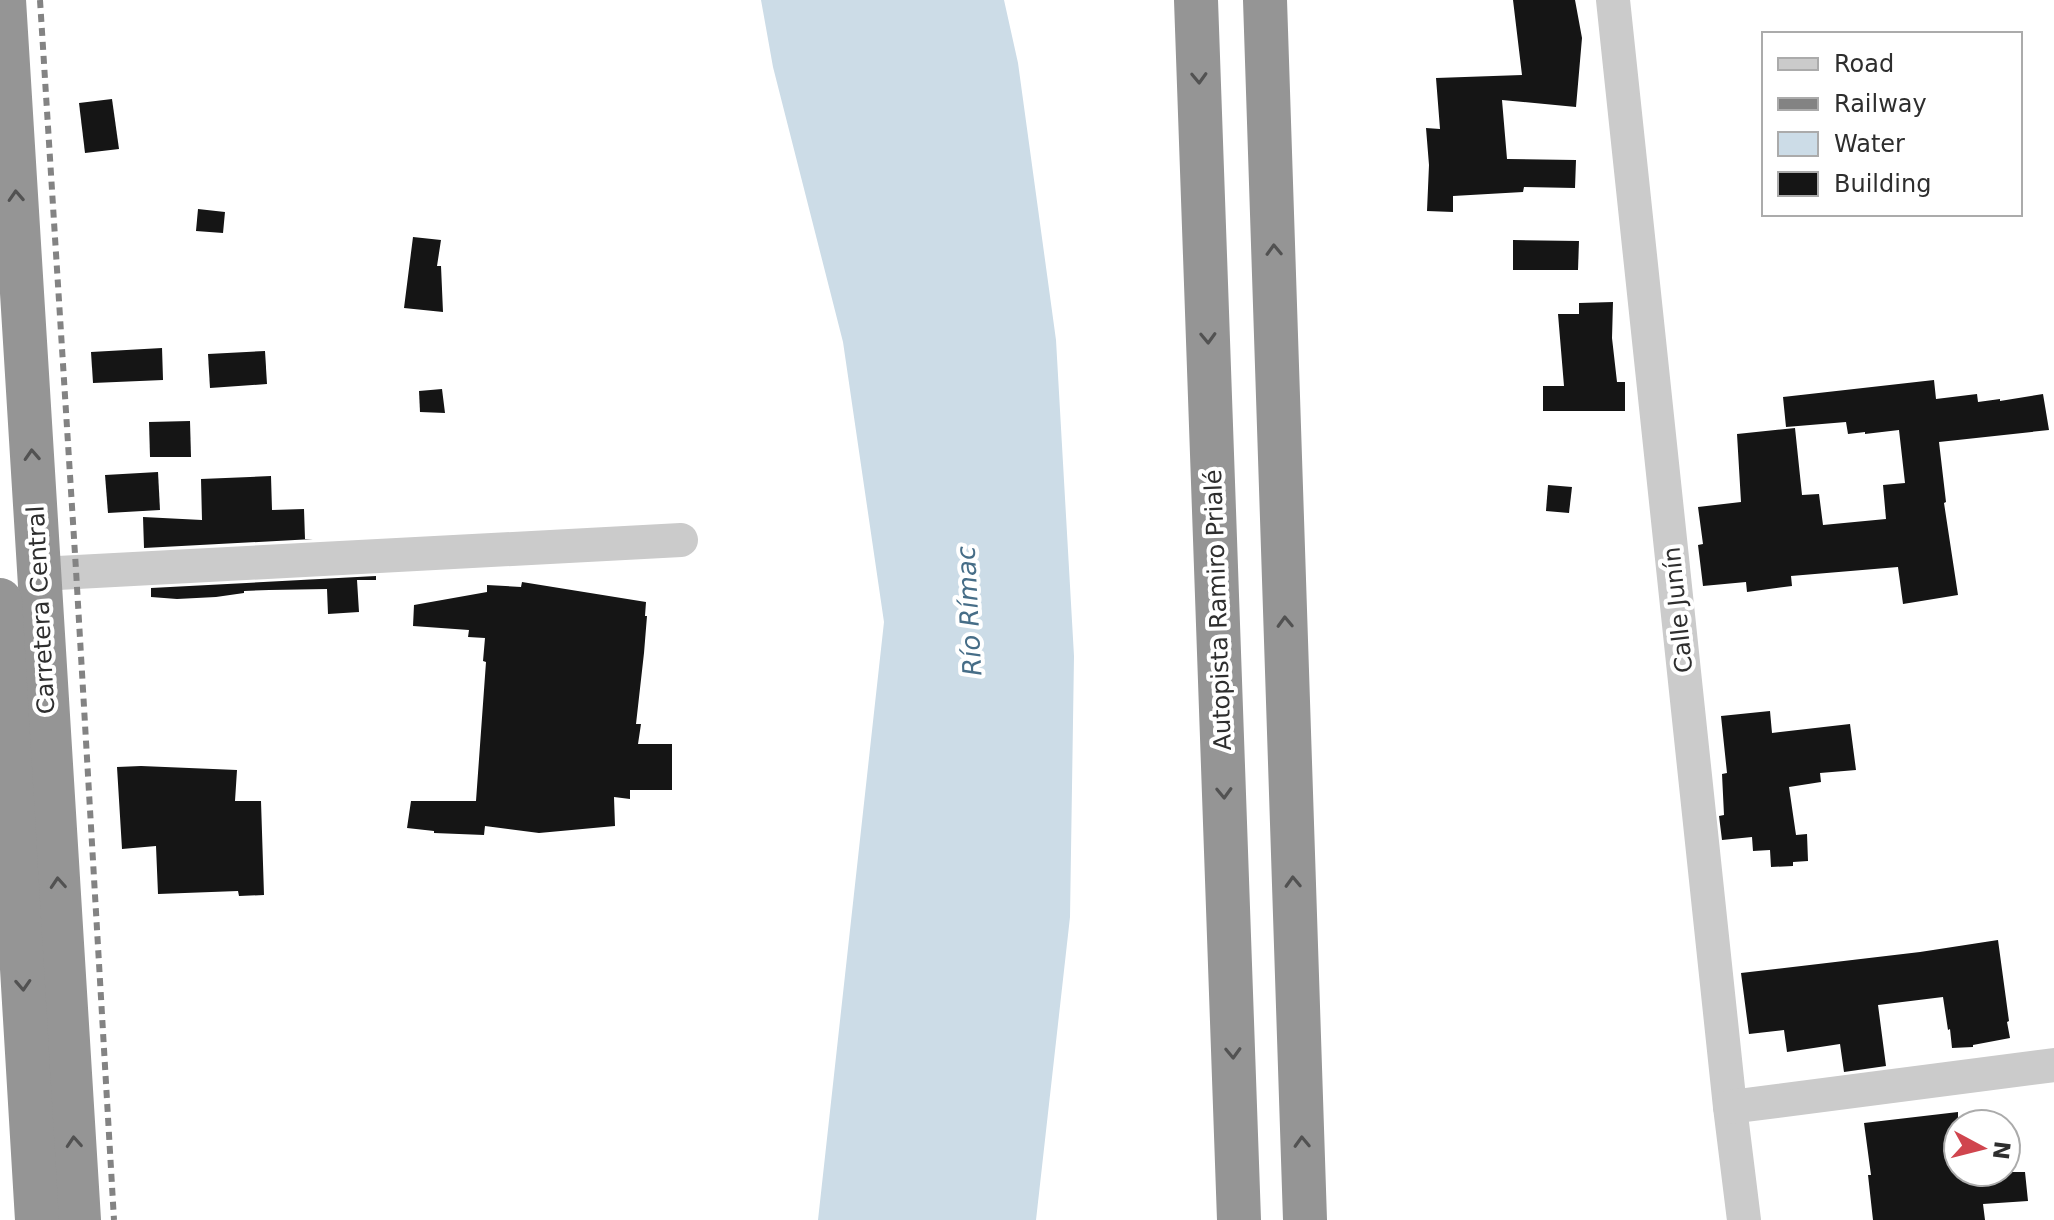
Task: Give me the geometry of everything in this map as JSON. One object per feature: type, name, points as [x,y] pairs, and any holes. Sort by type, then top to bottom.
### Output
[{"type":"highway","name":"Carretera Central","points":[[4,0],[79,1220]]},
{"type":"highway","name":"Autopista Ramiro Prialé","points":[[1196,0],[1239,1220]]},
{"type":"highway","points":[[1265,0],[1305,1220]]},
{"type":"highway","name":"Carretera Central","points":[[0,600],[37,1220]]},
{"type":"street","name":"Calle Junín","points":[[1613,0],[1744,1220]]},
{"type":"street","points":[[39,574],[681,540]]},
{"type":"street","points":[[1730,1107],[2054,1065]]},
{"type":"water","name":"Río Rímac","points":[[761,0],[1004,0],[1018,63],[1056,340],[1074,656],[1070,917],[1036,1220],[818,1220],[884,622],[843,342],[773,67]]},
{"type":"building","points":[[1513,0],[1575,0],[1582,38],[1576,107],[1502,100],[1507,159],[1576,160],[1575,188],[1524,187],[1523,192],[1453,196],[1453,212],[1427,211],[1429,165],[1426,128],[1440,129],[1436,78],[1522,75]]},
{"type":"building","points":[[112,99],[119,149],[85,153],[79,103]]},
{"type":"building","points":[[198,209],[225,212],[223,233],[196,231]]},
{"type":"building","points":[[413,237],[441,240],[437,266],[441,266],[443,312],[404,308]]},
{"type":"building","points":[[1513,240],[1579,241],[1578,270],[1513,270]]},
{"type":"building","points":[[1613,302],[1612,338],[1617,382],[1625,382],[1625,411],[1543,411],[1543,386],[1564,386],[1558,314],[1579,314],[1579,303]]},
{"type":"building","points":[[162,348],[163,380],[93,383],[91,352]]},
{"type":"building","points":[[265,351],[267,384],[210,388],[208,354]]},
{"type":"building","points":[[1934,380],[1936,399],[1977,394],[1978,402],[2000,401],[2043,394],[2049,430],[1939,442],[1944,503],[1958,595],[1903,604],[1898,567],[1791,576],[1792,586],[1747,592],[1746,582],[1703,586],[1698,545],[1703,544],[1698,507],[1741,502],[1737,434],[1795,428],[1802,495],[1819,494],[1823,525],[1886,519],[1883,485],[1905,483],[1899,430],[1848,434],[1846,422],[1786,427],[1783,397]]},
{"type":"building","points":[[442,389],[445,413],[420,412],[419,391]]},
{"type":"building","points":[[190,421],[191,457],[150,457],[149,422]]},
{"type":"building","points":[[158,472],[160,510],[108,513],[105,475]]},
{"type":"building","points":[[271,476],[272,510],[304,509],[305,539],[313,539],[144,548],[143,517],[202,520],[201,479]]},
{"type":"building","points":[[1548,485],[1572,487],[1569,513],[1546,511]]},
{"type":"building","points":[[376,576],[376,580],[357,580],[359,612],[328,614],[327,589],[244,591],[216,597],[177,599],[151,597],[151,588]]},
{"type":"building","points":[[522,582],[646,602],[636,724],[641,724],[638,744],[672,744],[672,790],[630,790],[630,799],[614,797],[615,826],[539,833],[485,826],[484,835],[434,833],[407,828],[411,801],[476,801],[486,662],[483,661],[485,638],[468,637],[469,630],[413,626],[414,605],[487,592],[487,585],[521,587]]},
{"type":"building","points":[[1770,711],[1772,733],[1850,724],[1856,770],[1820,773],[1821,782],[1789,787],[1796,835],[1807,834],[1808,861],[1793,862],[1793,866],[1771,867],[1770,850],[1753,851],[1752,837],[1722,840],[1719,816],[1724,815],[1722,774],[1727,773],[1721,716]]},
{"type":"building","points":[[117,767],[237,770],[235,801],[261,801],[264,895],[239,896],[238,891],[158,894],[156,846],[122,849]]},
{"type":"building","points":[[1998,940],[2010,1038],[1973,1047],[1952,1048],[1943,997],[1878,1005],[1886,1066],[1844,1072],[1840,1044],[1787,1052],[1784,1030],[1749,1034],[1741,973]]},
{"type":"building","points":[[1942,1114],[1942,1188],[2022,1188],[2022,1172],[2025,1172],[2028,1201],[1983,1204],[1985,1220],[1873,1220],[1864,1123]]},
{"type":"railway","points":[[40,0],[114,1220]]}]
